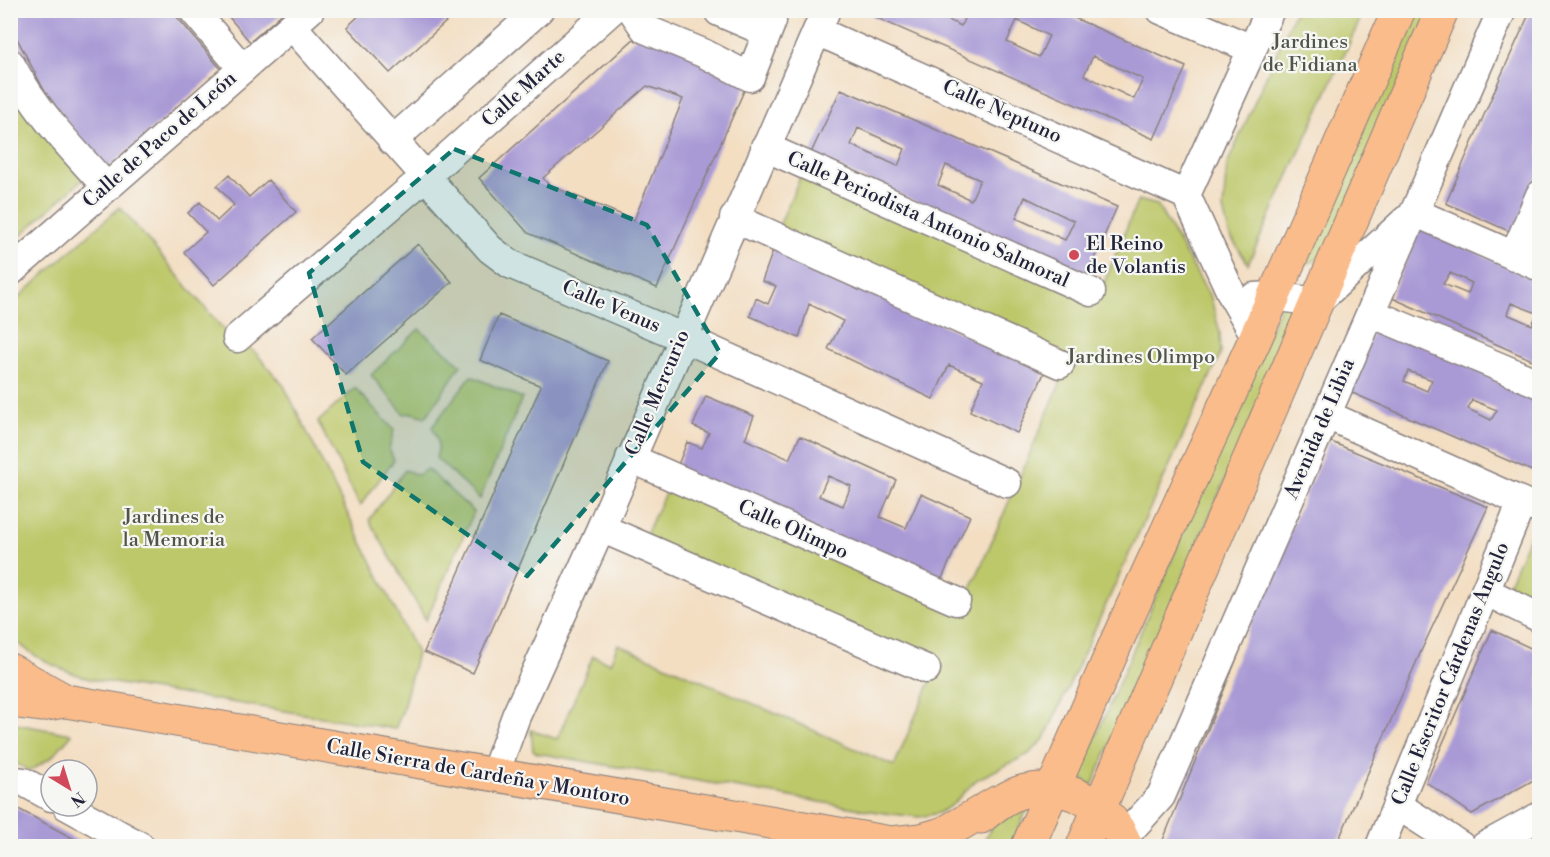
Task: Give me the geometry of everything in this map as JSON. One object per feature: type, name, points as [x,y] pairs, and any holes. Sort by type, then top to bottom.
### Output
[{"type":"main road","points":[[1028,846],[1256,337],[1399,10]]},
{"type":"main road","points":[[1083,846],[1442,10]]},
{"type":"main road","name":"Calle Sierra de Cardeña y Montoro","points":[[10,670],[66,701],[893,845],[945,833],[998,802]]},
{"type":"main road","name":"Calle Sierra de Cardeña y Montoro","points":[[10,701],[41,705],[66,701]]},
{"type":"main road","points":[[965,846],[980,818],[998,802],[1024,791],[1052,789],[1077,794],[1099,808],[1116,825],[1124,842]]},
{"type":"street","points":[[193,10],[242,68]]},
{"type":"street","points":[[392,141],[539,10]]},
{"type":"street","name":"Calle Marte","points":[[436,167],[612,10]]},
{"type":"street","points":[[632,10],[645,29],[703,53],[750,77],[772,21],[754,27],[719,12],[720,10]]},
{"type":"street","points":[[1161,10],[1252,49]]},
{"type":"street","points":[[1256,337],[1233,297],[1186,195],[1270,10]]},
{"type":"street","name":"Avenida de Libia","points":[[1124,842],[1161,796],[1502,10]]},
{"type":"street","name":"Calle de Paco de León","points":[[10,272],[301,18]]},
{"type":"street","name":"Calle Venus","points":[[301,18],[392,141],[490,249],[510,264],[1007,483]]},
{"type":"street","name":"Calle Mercurio","points":[[494,776],[516,716],[821,21]]},
{"type":"street","name":"Calle Neptuno","points":[[821,21],[1186,195]]},
{"type":"street","points":[[10,63],[19,80],[57,131],[106,186]]},
{"type":"street","name":"Calle Periodista Antonio Salmoral","points":[[765,147],[1091,292]]},
{"type":"street","points":[[237,338],[413,187]]},
{"type":"street","points":[[1233,297],[1272,296],[1317,302],[1414,212],[1527,261],[1539,195]]},
{"type":"street","points":[[734,218],[1060,364]]},
{"type":"street","points":[[1371,313],[1539,384]]},
{"type":"street","points":[[1327,415],[1531,506]]},
{"type":"street","name":"Calle Olimpo","points":[[630,459],[956,601]]},
{"type":"street","name":"Calle Escritor Cárdenas Angulo","points":[[1380,846],[1485,591],[1531,506]]},
{"type":"street","points":[[600,528],[926,669]]},
{"type":"street","points":[[1485,591],[1539,618]]},
{"type":"street","points":[[10,780],[24,782],[39,790]]},
{"type":"street","points":[[1398,805],[1461,846]]},
{"type":"street","points":[[1485,846],[1539,816]]},
{"type":"street","points":[[89,818],[140,846]]},
{"type":"highlighted area","points":[[454,149],[647,225],[720,353],[527,576],[363,462],[309,273]]},
{"type":"green space","name":"Jardines de Fidiana","points":[[1295,11],[1364,11],[1248,264],[1229,234],[1223,209],[1227,165]]},
{"type":"green space","points":[[1413,11],[1431,11],[1323,257],[1301,266]]},
{"type":"green space","points":[[10,81],[84,178],[11,244],[10,244]]},
{"type":"green space","name":"Jardines Olimpo","points":[[801,175],[1097,300],[1138,200],[1157,205],[1211,298],[1220,333],[1221,353],[1045,738],[1029,754],[976,780],[952,805],[939,813],[919,817],[884,813],[537,753],[533,750],[531,730],[557,739],[593,656],[610,663],[618,644],[894,766],[936,668],[645,537],[670,482],[961,612],[1069,363],[775,235]]},
{"type":"green space","name":"Jardines de la Memoria","points":[[120,207],[223,329],[256,353],[284,386],[417,653],[402,712],[395,729],[89,679],[38,657],[11,636],[10,305]]},
{"type":"green space","points":[[1282,302],[1300,308],[1092,786],[1079,776]]},
{"type":"green space","points":[[419,329],[461,365],[426,417],[413,413],[404,414],[371,375]]},
{"type":"green space","points":[[471,376],[522,398],[480,499],[436,458],[438,442],[432,427]]},
{"type":"green space","points":[[355,388],[394,430],[389,449],[394,460],[360,506],[318,422]]},
{"type":"green space","points":[[427,469],[474,512],[426,620],[369,520],[405,470],[418,475]]},
{"type":"green space","points":[[1533,528],[1539,531],[1539,605],[1506,590]]},
{"type":"green space","points":[[10,723],[72,734],[52,757],[39,758],[39,765],[30,771],[11,761]]},
{"type":"green space","points":[[1028,807],[1011,846],[982,846],[990,830],[999,820]]},
{"type":"building","points":[[10,10],[171,10],[221,69],[107,169],[71,127],[44,90],[10,25]]},
{"type":"building","points":[[223,10],[286,10],[250,42]]},
{"type":"building","points":[[365,10],[459,10],[390,73],[347,27]]},
{"type":"building","points":[[875,10],[927,10],[961,26],[968,10],[1056,10],[1186,67],[1154,139],[872,16]],"holes":[[[1017,20],[1049,36],[1039,57],[1007,42]],[[1093,56],[1143,79],[1134,99],[1084,75]]]},
{"type":"building","points":[[1531,10],[1539,10],[1539,174],[1513,233],[1446,203]]},
{"type":"building","points":[[645,29],[750,77],[657,288],[528,233],[479,178]],"holes":[[[647,86],[683,99],[634,220],[549,185],[543,178]]]},
{"type":"building","points":[[841,89],[1117,207],[1086,277],[810,155]],"holes":[[[858,128],[905,149],[898,166],[851,145]],[[946,165],[980,180],[971,200],[938,185]],[[1025,197],[1074,221],[1065,240],[1016,218]]]},
{"type":"building","points":[[229,175],[249,197],[268,180],[296,212],[214,285],[184,252],[206,232],[188,213],[200,202],[217,221],[234,205],[217,186]]},
{"type":"building","points":[[1421,226],[1539,282],[1539,363],[1390,297]],"holes":[[[1450,273],[1472,283],[1468,294],[1443,284]],[[1511,303],[1537,313],[1532,325],[1507,314]]]},
{"type":"building","points":[[418,244],[452,282],[346,375],[312,338]]},
{"type":"building","points":[[774,248],[1045,371],[1017,433],[970,411],[983,380],[949,365],[933,399],[828,349],[843,321],[809,304],[799,338],[750,316],[756,298],[768,304],[776,286],[762,281]]},
{"type":"building","points":[[499,315],[608,361],[473,673],[424,652],[541,386],[480,360]]},
{"type":"building","points":[[1376,325],[1539,394],[1539,426],[1533,438],[1539,441],[1539,474],[1348,391]],"holes":[[[1408,371],[1432,380],[1427,391],[1404,381]],[[1472,400],[1497,410],[1491,420],[1468,409]]]},
{"type":"building","points":[[706,396],[754,416],[745,439],[789,459],[800,436],[896,480],[880,517],[906,528],[921,494],[970,516],[939,585],[676,470],[687,442],[702,448],[709,433],[693,426]],"holes":[[[828,476],[851,486],[843,506],[819,496]]]},
{"type":"building","points":[[1329,441],[1488,507],[1422,649],[1336,846],[1178,846],[1163,840],[1276,562]]},
{"type":"building","points":[[1492,630],[1539,652],[1539,777],[1472,814],[1426,782]]},
{"type":"building","points":[[10,806],[13,806],[87,846],[10,846]]},
{"type":"place","name":"El Reino de Volantis","points":[[1074,255]]}]
